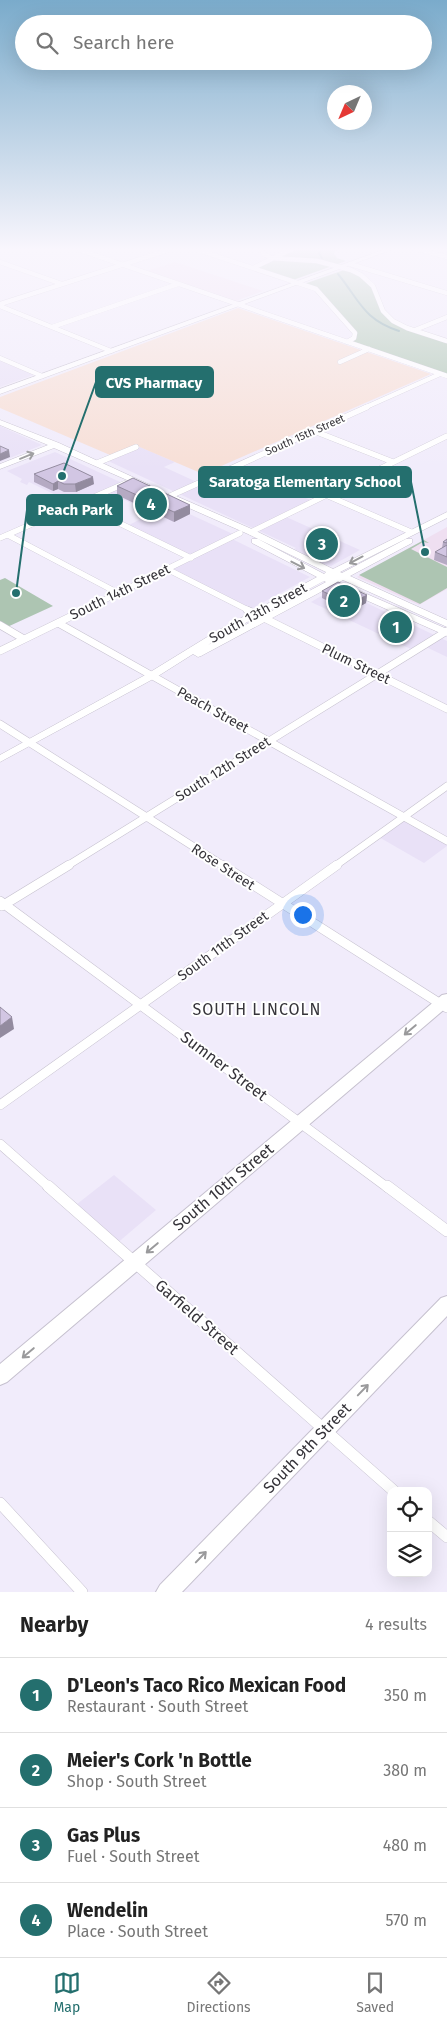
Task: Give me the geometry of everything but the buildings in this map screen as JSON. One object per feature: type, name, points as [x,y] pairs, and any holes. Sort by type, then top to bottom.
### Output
[{"type":"main road","points":[[0,392],[191,321]]},
{"type":"main road","points":[[0,414],[82,452],[97,463]]},
{"type":"main road","points":[[0,422],[152,488]]},
{"type":"main road","points":[[0,467],[62,442]]},
{"type":"main road","points":[[161,492],[226,523],[251,532],[333,577]]},
{"type":"main road","name":"South 13th Street","points":[[151,676],[175,666],[266,619],[333,577],[412,532],[447,515]]},
{"type":"main road","name":"South 13th Street","points":[[0,759],[151,676],[220,633],[447,520]]},
{"type":"main road","points":[[226,523],[240,533],[446,630]]},
{"type":"main road","name":"South 10th Street","points":[[0,1376],[300,1122],[445,1004]]},
{"type":"main road","name":"South 9th Street","points":[[167,1592],[447,1304]]},
{"type":"street","points":[[39,321],[111,351]]},
{"type":"street","points":[[52,327],[69,321]]},
{"type":"street","points":[[288,321],[447,376]]},
{"type":"street","points":[[345,321],[354,332],[354,338],[347,342]]},
{"type":"street","points":[[396,321],[447,341]]},
{"type":"street","points":[[415,330],[435,321]]},
{"type":"street","points":[[340,362],[369,349]]},
{"type":"street","points":[[0,358],[42,376]]},
{"type":"street","name":"South 15th Street","points":[[170,496],[440,374]]},
{"type":"street","points":[[314,431],[393,462]]},
{"type":"street","points":[[251,532],[447,436]]},
{"type":"street","points":[[97,463],[136,447]]},
{"type":"street","points":[[0,538],[134,480]]},
{"type":"street","points":[[326,495],[412,532]]},
{"type":"street","points":[[80,504],[192,558]]},
{"type":"street","name":"South 14th Street","points":[[0,651],[240,533]]},
{"type":"street","points":[[8,535],[118,593]]},
{"type":"street","points":[[168,569],[256,614]]},
{"type":"street","name":"Plum Street","points":[[266,619],[447,709]]},
{"type":"street","name":"Peach Street","points":[[58,623],[447,841]]},
{"type":"street","points":[[0,625],[24,640]]},
{"type":"street","name":"South 12th Street","points":[[2,904],[146,817],[446,630]]},
{"type":"street","name":"Rose Street","points":[[0,724],[282,904],[445,1004]]},
{"type":"street","name":"South 11th Street","points":[[0,1105],[447,786]]},
{"type":"street","name":"Sumner Street","points":[[2,904],[447,1231]]},
{"type":"street","name":"Garfield Street","points":[[0,1144],[389,1487]]},
{"type":"street","points":[[0,1503],[82,1592]]},
{"type":"street","points":[[432,1524],[447,1537]]},
{"type":"shaded area","points":[[202,321],[277,321],[431,374],[203,474],[135,445],[110,455],[0,408],[0,397]]},
{"type":"shaded area","points":[[0,358],[36,374],[0,387]]},
{"type":"shaded area","points":[[0,426],[42,445],[0,462]]},
{"type":"shaded area","points":[[138,446],[175,462],[164,467],[199,483],[233,467],[313,501],[284,516],[360,550],[331,566],[323,564],[294,549],[296,548],[106,460]]},
{"type":"shaded area","points":[[55,452],[235,535],[230,538],[310,577],[249,610],[167,569],[191,558],[127,526],[153,513],[107,492],[76,505],[29,482],[27,485],[20,482],[22,479],[7,471]]},
{"type":"shaded area","points":[[447,527],[447,589],[419,605],[357,577]]},
{"type":"shaded area","points":[[335,588],[447,641],[447,657],[424,646],[415,651],[311,602]]},
{"type":"shaded area","points":[[404,817],[447,841],[447,846],[424,863],[377,836]]},
{"type":"shaded area","points":[[114,1175],[156,1210],[115,1245],[72,1208]]},
{"type":"green space","points":[[344,321],[395,321],[447,341],[447,376],[347,342],[356,336]]},
{"type":"green space","points":[[424,540],[429,543],[423,542],[411,549],[447,567],[447,588],[420,604],[359,575]]},
{"type":"green space","points":[[5,578],[53,606],[5,628],[0,625],[0,580]]},
{"type":"waterway","points":[[378,321],[399,331]]},
{"type":"place","name":"CVS Pharmacy","points":[[62,476]]},
{"type":"place","name":"Wendelin","points":[[151,504]]},
{"type":"place","name":"Gas Plus","points":[[322,544]]},
{"type":"place","name":"Saratoga Elementary School","points":[[425,552]]},
{"type":"place","name":"Peach Park","points":[[16,593]]},
{"type":"place","name":"Meier's Cork 'n Bottle","points":[[344,601]]},
{"type":"place","name":"D'Leon's Taco Rico Mexican Food","points":[[396,627]]},
{"type":"district","name":"SOUTH LINCOLN","points":[[257,1009]]}]
